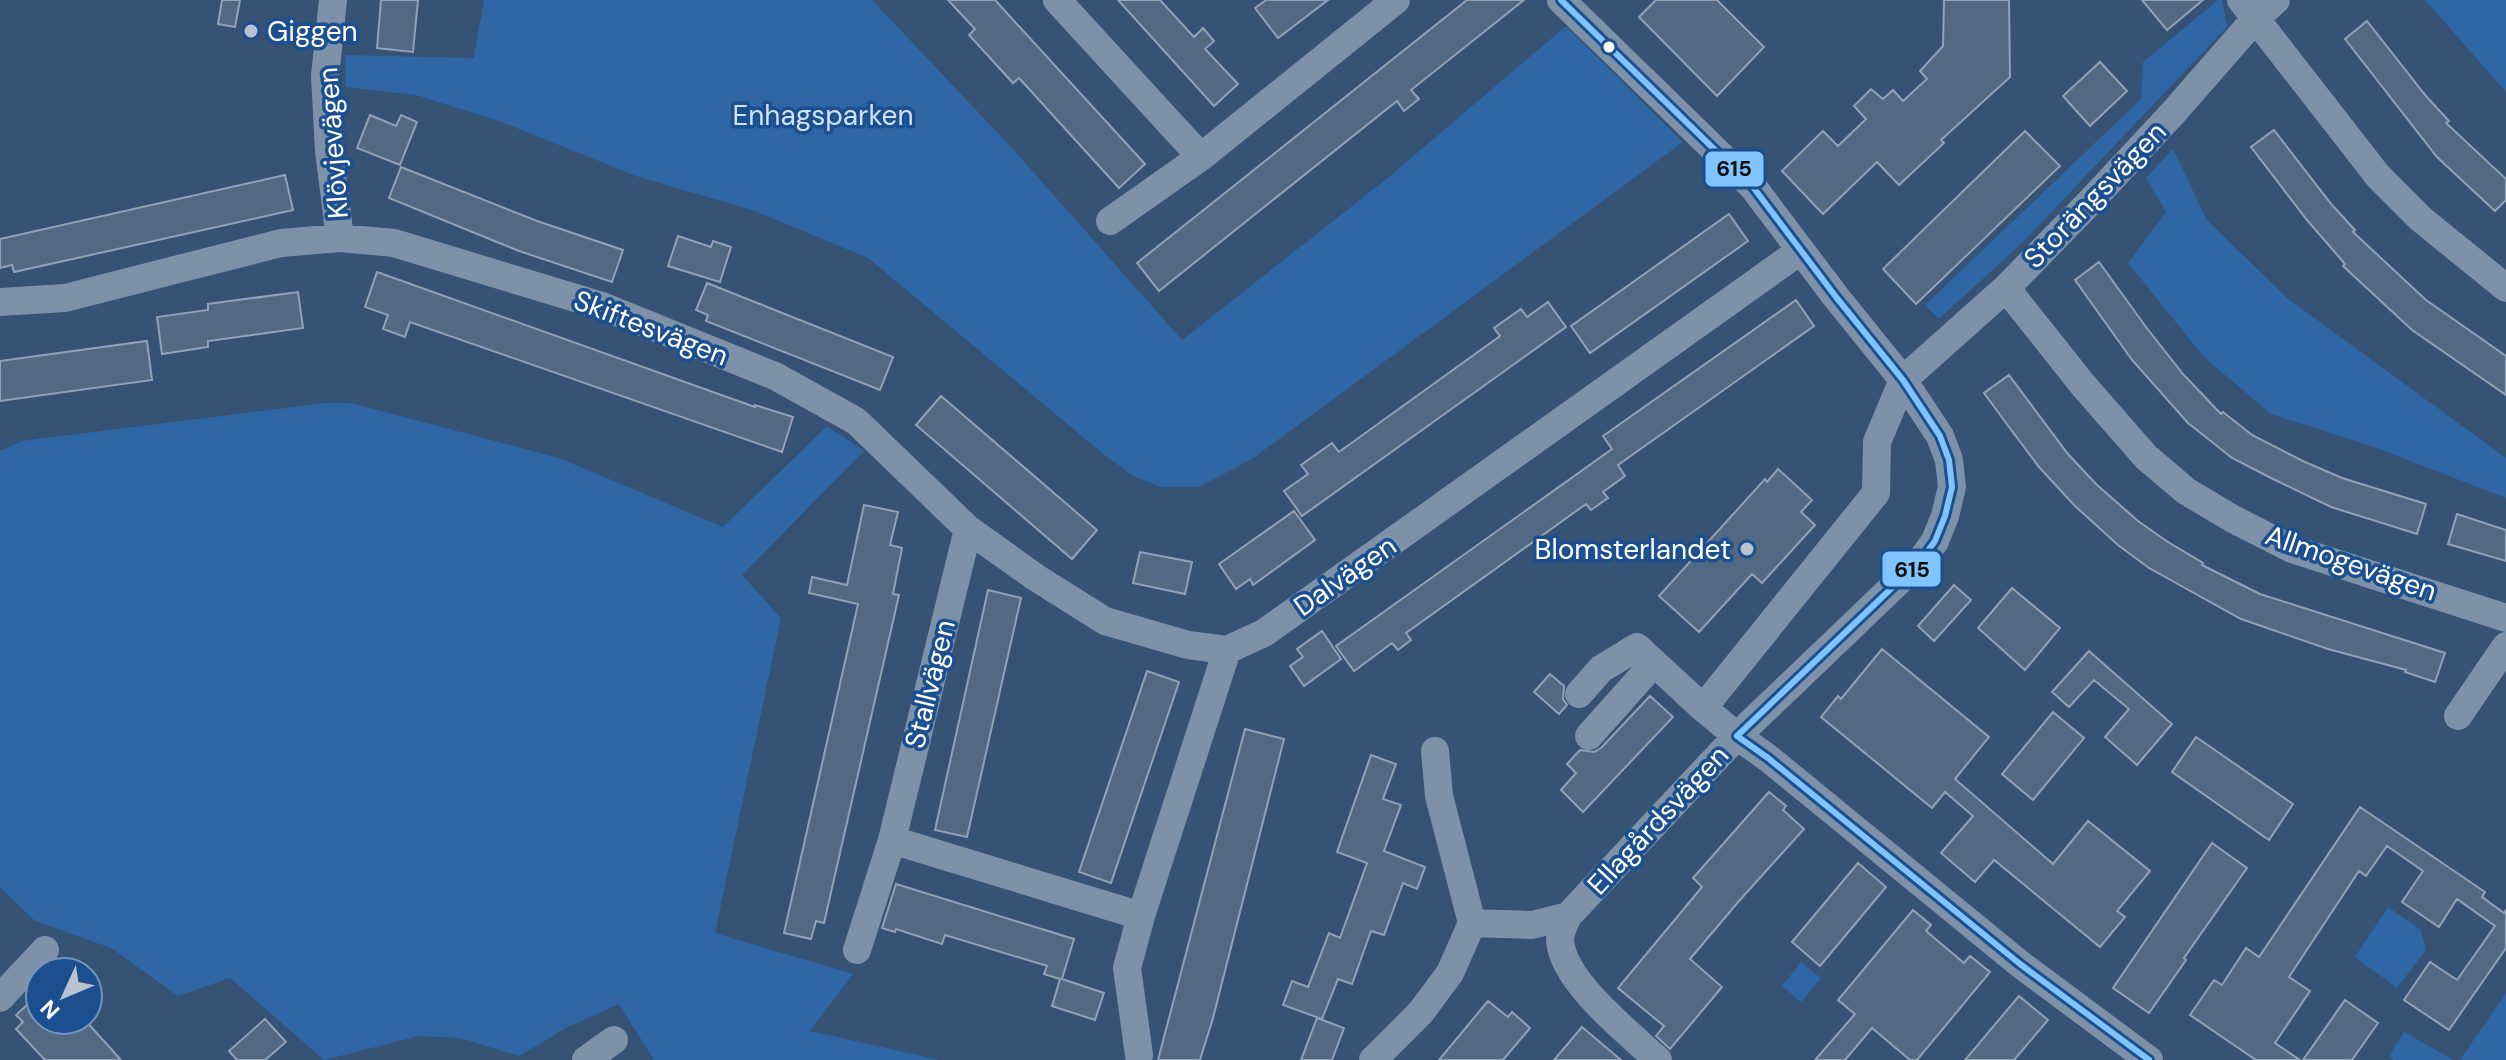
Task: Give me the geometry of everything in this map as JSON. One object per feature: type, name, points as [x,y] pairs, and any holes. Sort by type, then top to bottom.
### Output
[{"type":"street","name":"Klövjevägen","points":[[333,0],[325,76],[329,151],[340,238]]},
{"type":"street","points":[[1057,0],[1201,157]]},
{"type":"street","points":[[1110,221],[1201,157],[1396,0]]},
{"type":"street","name":"Ellagårdsvägen","points":[[1561,0],[1753,187],[1903,380],[1940,436],[1949,460],[1952,487],[1935,541],[1922,559],[1737,736],[1568,916],[1560,940],[1582,988],[1658,1060]]},
{"type":"street","points":[[2258,6],[2378,176],[2421,219],[2506,288]]},
{"type":"street","name":"Storängsvägen","points":[[1903,380],[2006,288],[2173,113],[2258,6]]},
{"type":"street","name":"Skiftesvägen","points":[[0,302],[65,298],[281,243],[340,238],[394,243],[602,306],[775,376],[856,421],[968,529],[1035,577],[1105,621],[1188,645],[1227,650]]},
{"type":"street","name":"Dalvägen","points":[[1227,650],[1264,633],[1800,251]]},
{"type":"street","name":"Allmogevägen","points":[[2006,288],[2083,385],[2146,457],[2186,491],[2292,549],[2506,618]]},
{"type":"street","points":[[1703,708],[1876,493],[1877,442],[1903,380]]},
{"type":"street","name":"Stallvägen","points":[[857,950],[892,840],[968,529]]},
{"type":"street","points":[[2458,716],[2506,646]]},
{"type":"street","points":[[1579,694],[1601,669],[1637,647],[1737,736],[2020,964],[2149,1060]]},
{"type":"street","points":[[1139,1055],[1127,968],[1227,650]]},
{"type":"street","points":[[1589,736],[1654,663]]},
{"type":"street","points":[[1373,1060],[1421,1012],[1450,973],[1472,923],[1439,796],[1435,751]]},
{"type":"street","points":[[892,840],[1141,916]]},
{"type":"street","points":[[1472,923],[1532,925],[1568,916]]},
{"type":"street","points":[[0,998],[45,950]]},
{"type":"street","points":[[586,1060],[614,1040]]},
{"type":"green space","name":"Enhagsparken","points":[[484,0],[872,0],[1013,149],[1182,340],[1389,177],[1566,26],[1683,142],[1252,459],[1199,487],[1161,487],[1133,476],[1102,453],[868,258],[755,211],[636,176],[499,121],[416,95],[346,87],[345,55],[474,58]]},
{"type":"green space","points":[[2218,0],[2222,0],[2227,27],[2023,242],[1939,319],[1925,305],[2141,99],[2143,62]]},
{"type":"green space","points":[[2425,0],[2506,0],[2506,92]]},
{"type":"green space","points":[[2173,149],[2207,220],[2287,298],[2506,458],[2506,498],[2374,447],[2271,414],[2204,357],[2128,263],[2166,212],[2146,178]]},
{"type":"green space","points":[[325,403],[351,403],[559,458],[723,527],[827,426],[864,451],[742,575],[781,618],[715,933],[853,974],[810,1031],[940,1060],[654,1060],[619,1004],[568,1027],[519,1056],[460,1038],[419,1036],[324,1060],[230,978],[178,996],[111,948],[35,921],[0,887],[0,451],[22,441]]},
{"type":"green space","points":[[2388,907],[2421,930],[2426,950],[2397,988],[2355,957]]},
{"type":"green space","points":[[1801,962],[1821,978],[1801,1002],[1782,986]]},
{"type":"green space","points":[[2506,993],[2506,1060],[2460,1060]]},
{"type":"green space","points":[[2404,1032],[2454,1060],[2394,1060],[2389,1056]]},
{"type":"building","points":[[222,0],[240,0],[235,27],[218,24]]},
{"type":"building","points":[[381,0],[418,0],[413,52],[377,48]]},
{"type":"building","points":[[948,0],[995,0],[1145,164],[1119,188],[1019,78],[1013,83],[969,35],[975,29]]},
{"type":"building","points":[[1118,0],[1160,0],[1194,37],[1203,28],[1214,41],[1205,49],[1238,84],[1214,106]]},
{"type":"building","points":[[1266,0],[1328,0],[1278,38],[1255,8]]},
{"type":"building","points":[[1467,0],[1524,0],[1411,90],[1419,99],[1404,111],[1397,101],[1159,291],[1137,263]]},
{"type":"building","points":[[1656,0],[1717,0],[1764,47],[1717,96],[1639,17]]},
{"type":"building","points":[[1944,0],[2009,0],[2010,77],[1941,140],[1944,143],[1899,185],[1877,162],[1823,214],[1782,171],[1823,131],[1838,146],[1866,119],[1854,106],[1871,89],[1883,99],[1893,90],[1903,101],[1927,79],[1920,71],[1943,46]]},
{"type":"building","points":[[2142,0],[2203,0],[2167,30]]},
{"type":"building","points":[[2367,21],[2449,121],[2446,123],[2506,179],[2506,200],[2495,211],[2437,157],[2345,39]]},
{"type":"building","points":[[2100,62],[2127,91],[2090,126],[2063,96]]},
{"type":"building","points":[[370,115],[396,126],[401,115],[417,122],[400,165],[357,148]]},
{"type":"building","points":[[2274,130],[2355,230],[2353,232],[2426,300],[2506,356],[2506,395],[2412,330],[2343,266],[2345,264],[2251,147]]},
{"type":"building","points":[[2025,131],[2060,166],[1916,304],[1883,269]]},
{"type":"building","points":[[401,167],[537,221],[623,250],[612,282],[519,251],[389,198]]},
{"type":"building","points":[[285,175],[293,210],[14,272],[12,265],[0,268],[0,239]]},
{"type":"building","points":[[1729,214],[1748,241],[1590,353],[1571,326]]},
{"type":"building","points":[[678,236],[711,247],[713,241],[731,247],[720,282],[668,266]]},
{"type":"building","points":[[2099,262],[2183,374],[2221,414],[2223,412],[2252,435],[2305,462],[2342,478],[2426,504],[2417,534],[2331,507],[2271,478],[2232,458],[2188,423],[2132,360],[2075,280]]},
{"type":"building","points":[[377,272],[755,407],[793,417],[782,452],[410,322],[405,337],[383,329],[388,315],[365,307]]},
{"type":"building","points":[[707,283],[893,357],[880,390],[706,321],[708,315],[696,310]]},
{"type":"building","points":[[298,292],[303,328],[208,341],[208,347],[162,354],[157,317],[208,310],[208,304]]},
{"type":"building","points":[[1796,300],[1814,326],[1618,465],[1625,476],[1603,492],[1608,498],[1591,510],[1586,504],[1406,633],[1411,640],[1398,650],[1392,643],[1354,671],[1336,646],[1612,449],[1603,436]]},
{"type":"building","points":[[1548,302],[1566,327],[1302,516],[1284,491],[1308,474],[1301,465],[1332,443],[1339,452],[1500,336],[1494,328],[1521,309],[1527,317]]},
{"type":"building","points":[[147,341],[152,380],[0,401],[0,361]]},
{"type":"building","points":[[2009,375],[2068,454],[2138,521],[2202,565],[2260,594],[2445,653],[2435,682],[2406,670],[2328,649],[2241,619],[2149,568],[2075,506],[2039,467],[1984,393]]},
{"type":"building","points":[[941,396],[1097,530],[1072,559],[916,425]]},
{"type":"building","name":"Blomsterlandet","points":[[1778,469],[1812,500],[1801,512],[1815,525],[1762,583],[1752,574],[1699,632],[1659,596],[1765,479],[1767,482]]},
{"type":"building","points":[[864,505],[898,512],[890,545],[902,548],[893,594],[899,595],[824,923],[816,921],[811,939],[784,933],[858,604],[809,593],[812,577],[847,585]]},
{"type":"building","points":[[1294,511],[1315,540],[1253,585],[1250,579],[1236,589],[1219,564]]},
{"type":"building","points":[[2457,514],[2506,530],[2506,561],[2448,544]]},
{"type":"building","points":[[1140,552],[1192,562],[1185,594],[1133,583]]},
{"type":"building","points":[[1954,585],[1971,600],[1934,641],[1918,626]]},
{"type":"building","points":[[2012,588],[2060,628],[2025,670],[1978,628]]},
{"type":"building","points":[[988,590],[1021,598],[967,837],[935,830]]},
{"type":"building","points":[[1322,631],[1341,659],[1304,686],[1290,666],[1303,657],[1297,649]]},
{"type":"building","points":[[1882,649],[1989,737],[1955,779],[2053,864],[2088,821],[2150,871],[2117,911],[2125,917],[2100,947],[1994,860],[1975,882],[1941,853],[1973,816],[1945,792],[1932,808],[1821,717],[1838,696],[1841,699]]},
{"type":"building","points":[[2089,651],[2172,724],[2137,765],[2105,737],[2129,709],[2094,680],[2069,707],[2052,692]]},
{"type":"building","points":[[1147,671],[1179,682],[1111,883],[1079,872]]},
{"type":"building","points":[[1550,674],[1564,686],[1563,699],[1567,705],[1559,714],[1534,692]]},
{"type":"building","points":[[1650,696],[1673,717],[1583,812],[1561,790],[1576,773],[1567,764],[1580,750],[1594,752],[1601,748]]},
{"type":"building","points":[[2053,712],[2084,738],[2033,800],[2002,774]]},
{"type":"building","points":[[1245,729],[1284,739],[1213,1018],[1200,1060],[1158,1060]]},
{"type":"building","points":[[2196,737],[2293,804],[2269,840],[2172,772]]},
{"type":"building","points":[[1371,755],[1396,764],[1383,799],[1401,805],[1384,851],[1425,867],[1417,889],[1403,883],[1384,935],[1371,931],[1352,984],[1338,979],[1322,1019],[1283,1005],[1292,981],[1308,987],[1329,933],[1340,938],[1367,863],[1337,852]]},
{"type":"building","points":[[1769,792],[1786,806],[1783,810],[1804,829],[1690,959],[1722,987],[1670,1049],[1656,1036],[1664,1026],[1618,988],[1702,887],[1693,878]]},
{"type":"building","points":[[2360,807],[2485,892],[2482,897],[2504,913],[2506,910],[2506,948],[2449,1030],[2404,1000],[2430,962],[2457,980],[2495,926],[2457,899],[2439,927],[2402,902],[2423,871],[2387,846],[2366,876],[2359,871],[2289,977],[2310,991],[2275,1043],[2300,1060],[2256,1060],[2190,1015],[2214,980],[2222,985],[2246,948],[2259,957]]},
{"type":"building","points":[[2212,843],[2247,868],[2149,1013],[2113,988]]},
{"type":"building","points":[[1858,863],[1886,887],[1820,966],[1792,942]]},
{"type":"building","points":[[896,884],[1074,939],[1062,979],[1104,993],[1095,1020],[1052,1006],[1060,979],[1044,974],[1047,966],[945,935],[942,944],[896,929],[895,932],[882,928]]},
{"type":"building","points":[[1913,910],[1931,925],[1926,931],[1964,963],[1970,956],[1990,972],[1917,1060],[1910,1060],[1872,1028],[1845,1060],[1815,1060],[1855,1014],[1838,1000]]},
{"type":"building","points":[[2019,996],[2048,1020],[2014,1060],[1965,1060]]},
{"type":"building","points":[[2345,1000],[2378,1023],[2352,1060],[2303,1060]]},
{"type":"building","points":[[1488,1001],[1508,1017],[1512,1012],[1530,1028],[1503,1060],[1439,1060]]},
{"type":"building","points":[[24,1008],[24,1036],[99,1036],[121,1060],[45,1060],[16,1029],[23,1022],[16,1015]]},
{"type":"building","points":[[1317,1018],[1344,1028],[1332,1060],[1301,1060]]},
{"type":"building","points":[[265,1019],[286,1042],[265,1060],[237,1060],[229,1051]]},
{"type":"building","points":[[1582,1027],[1621,1060],[1554,1060]]},
{"type":"transit line","name":"615","points":[[1561,0],[1753,187],[1903,380],[1940,436],[1949,460],[1952,487],[1945,516],[1935,541],[1922,559],[1737,736]]},
{"type":"transit line","name":"615","points":[[1737,736],[2020,964],[2149,1060]]},
{"type":"place","name":"Giggen","points":[[251,31]]},
{"type":"place","name":"Blomsterlandet","points":[[1747,549]]}]
